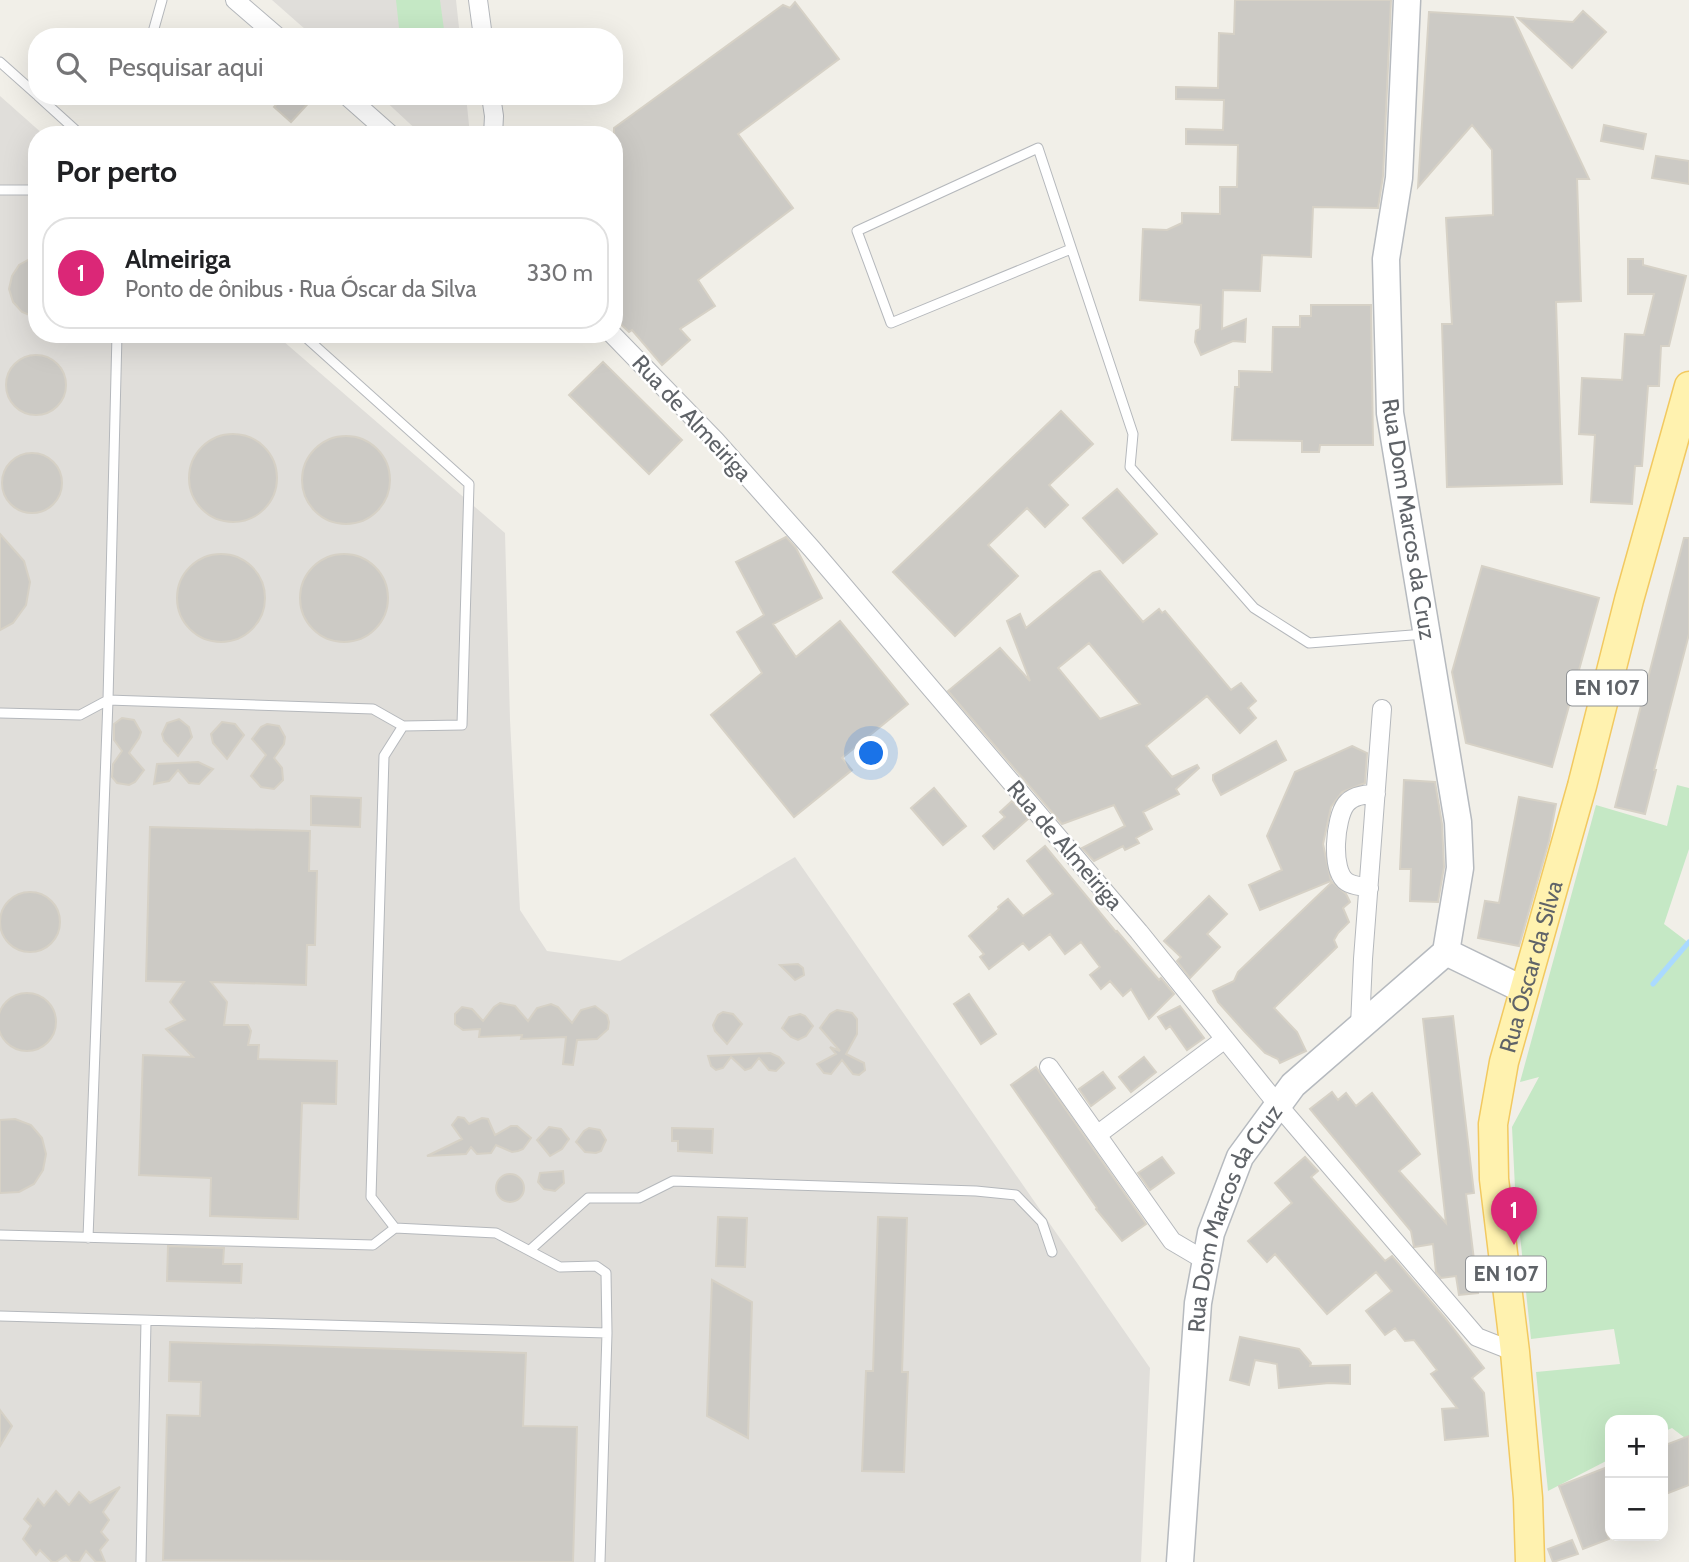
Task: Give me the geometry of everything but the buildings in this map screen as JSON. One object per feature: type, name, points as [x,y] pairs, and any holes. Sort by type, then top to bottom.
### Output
[{"type":"main road","name":"Rua Óscar da Silva","points":[[1530,1562],[1528,1498],[1515,1352],[1494,1180],[1493,1124],[1504,1062],[1582,786],[1629,600],[1689,386]]},
{"type":"street","points":[[235,0],[268,28]]},
{"type":"street","points":[[478,0],[482,28]]},
{"type":"street","name":"Rua Dom Marcos da Cruz","points":[[1180,1562],[1198,1304],[1211,1233],[1240,1157],[1293,1085],[1446,952],[1460,868],[1458,822],[1390,412],[1386,259],[1399,178],[1407,0]]},
{"type":"street","points":[[357,105],[381,126]]},
{"type":"street","points":[[492,105],[493,126]]},
{"type":"street","name":"Rua de Almeiriga","points":[[621,343],[715,440],[812,549],[1139,932],[1278,1105],[1477,1337],[1515,1352]]},
{"type":"street","points":[[1360,1026],[1382,709]]},
{"type":"street","points":[[1368,888],[1348,882],[1341,876],[1336,862],[1336,850],[1340,814],[1347,802],[1355,797],[1376,794]]},
{"type":"street","points":[[1446,952],[1524,990]]},
{"type":"street","points":[[1097,1135],[1225,1039]]},
{"type":"street","points":[[1049,1067],[1172,1241],[1206,1261]]},
{"type":"lane","points":[[154,28],[162,0]]},
{"type":"lane","points":[[0,62],[28,88]]},
{"type":"lane","points":[[47,105],[71,126]]},
{"type":"lane","points":[[1071,248],[891,323],[857,231],[1038,148],[1133,434],[1130,467],[1254,608],[1308,643],[1427,633]]},
{"type":"lane","points":[[0,190],[28,190]]},
{"type":"lane","points":[[88,1238],[108,700],[117,343]]},
{"type":"lane","points":[[0,713],[80,715],[108,700],[373,709],[403,726],[462,725],[469,484],[313,343]]},
{"type":"lane","points":[[394,1228],[371,1197],[384,756],[403,726]]},
{"type":"lane","points":[[530,1250],[588,1198],[639,1198],[673,1181],[976,1191],[1016,1195],[1042,1222],[1052,1252]]},
{"type":"lane","points":[[0,1235],[373,1245],[394,1228],[496,1233],[560,1267],[596,1266],[606,1273],[607,1333],[600,1562]]},
{"type":"lane","points":[[0,1316],[607,1333]]},
{"type":"lane","points":[[141,1562],[146,1321]]},
{"type":"shaded area","points":[[272,0],[456,0],[459,28],[304,28]]},
{"type":"shaded area","points":[[0,96],[34,126],[28,126],[28,343],[285,343],[505,533],[510,720],[520,910],[547,951],[620,961],[795,857],[1150,1368],[1141,1562],[0,1562]]},
{"type":"shaded area","points":[[390,105],[467,105],[469,126],[412,126]]},
{"type":"green space","points":[[396,0],[440,0],[444,28],[399,28]]},
{"type":"green space","points":[[1677,785],[1689,788],[1689,849],[1664,924],[1689,943],[1689,1441],[1672,1428],[1668,1430],[1668,1415],[1605,1415],[1605,1462],[1548,1491],[1536,1372],[1620,1364],[1614,1329],[1531,1339],[1515,1188],[1512,1127],[1539,1077],[1520,1082],[1596,805],[1667,826]]},
{"type":"waterway","points":[[1653,984],[1689,942]]},
{"type":"place","name":"Almeiriga","points":[[1514,1245]]}]
